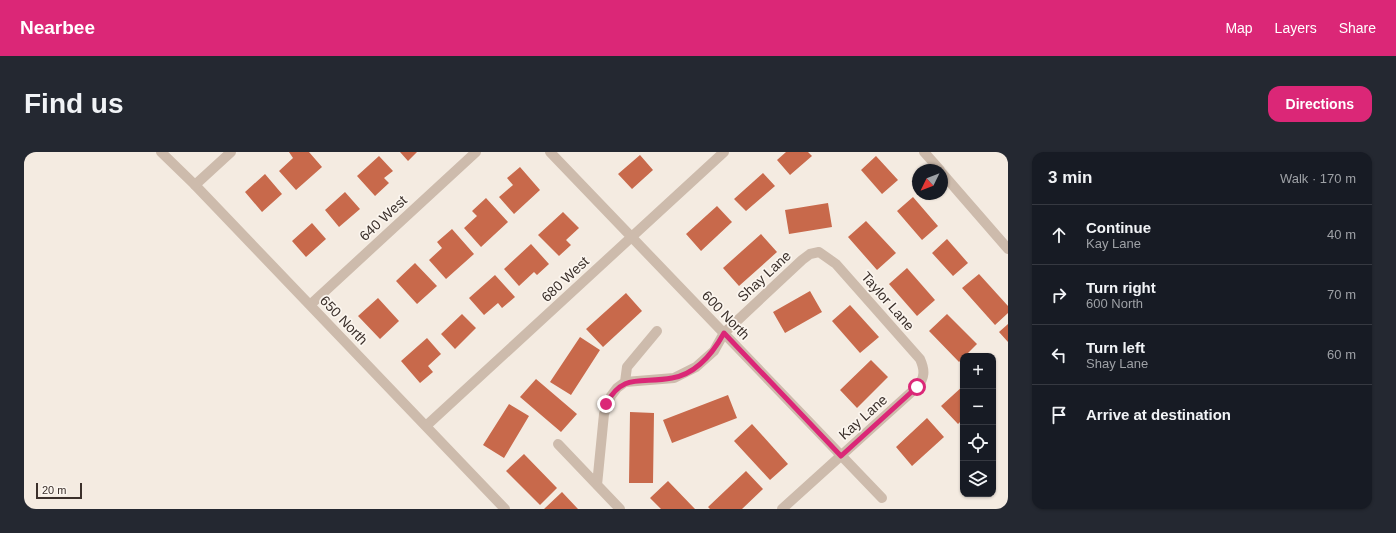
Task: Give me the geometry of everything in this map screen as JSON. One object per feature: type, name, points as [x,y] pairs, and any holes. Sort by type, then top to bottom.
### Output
[{"type":"street","name":"650 North","points":[[161,152],[195,185],[505,509]]},
{"type":"street","points":[[195,185],[230,152]]},
{"type":"street","name":"640 West","points":[[310,305],[476,152]]},
{"type":"street","name":"600 North","points":[[550,152],[882,498]]},
{"type":"street","name":"680 West","points":[[426,426],[724,152]]},
{"type":"street","points":[[924,152],[935,164]]},
{"type":"street","points":[[948,180],[1008,249]]},
{"type":"street","name":"Shay Lane","points":[[625,382],[674,378],[696,367],[714,351],[724,333],[802,260],[810,254],[819,252]]},
{"type":"street","name":"Taylor Lane","points":[[819,252],[836,264],[920,359],[924,368],[924,376]]},
{"type":"street","points":[[596,485],[604,414],[611,396],[625,382],[626,367],[657,331]]},
{"type":"street","name":"Kay Lane","points":[[782,509],[917,387],[924,376]]},
{"type":"street","points":[[558,444],[620,509]]},
{"type":"building","points":[[289,152],[309,152],[322,167],[296,190],[279,171],[293,158]]},
{"type":"building","points":[[400,152],[417,152],[408,161]]},
{"type":"building","points":[[786,152],[808,152],[812,156],[790,175],[777,160]]},
{"type":"building","points":[[640,155],[653,170],[632,189],[618,174]]},
{"type":"building","points":[[379,156],[393,171],[384,178],[389,183],[375,196],[357,176]]},
{"type":"building","points":[[876,156],[898,180],[882,194],[861,170]]},
{"type":"building","points":[[520,167],[540,190],[514,214],[499,197],[513,185],[507,178]]},
{"type":"building","points":[[763,173],[775,186],[746,211],[734,199]]},
{"type":"building","points":[[265,174],[282,194],[262,212],[245,192]]},
{"type":"building","points":[[345,192],[360,209],[339,227],[325,210]]},
{"type":"building","points":[[486,198],[508,222],[481,247],[464,228],[477,216],[472,211]]},
{"type":"building","points":[[912,198],[912,200],[916,200],[938,226],[922,240],[897,211]]},
{"type":"building","points":[[828,203],[832,227],[789,234],[785,210]]},
{"type":"building","points":[[717,206],[732,222],[701,251],[686,234]]},
{"type":"building","points":[[563,212],[579,228],[566,240],[571,245],[559,256],[538,235]]},
{"type":"building","points":[[866,221],[896,253],[877,270],[848,237]]},
{"type":"building","points":[[312,223],[326,239],[306,257],[292,241]]},
{"type":"building","points":[[452,229],[474,254],[446,279],[429,260],[442,248],[437,242]]},
{"type":"building","points":[[761,234],[777,252],[739,286],[723,268]]},
{"type":"building","points":[[947,239],[968,263],[953,276],[932,253]]},
{"type":"building","points":[[531,244],[549,264],[537,275],[534,272],[519,286],[504,269]]},
{"type":"building","points":[[415,263],[437,286],[417,304],[396,281]]},
{"type":"building","points":[[907,268],[935,300],[917,316],[889,284]]},
{"type":"building","points":[[979,274],[1008,306],[1008,313],[995,325],[962,288]]},
{"type":"building","points":[[495,275],[515,297],[502,308],[498,303],[484,315],[469,298]]},
{"type":"building","points":[[810,291],[822,312],[785,333],[773,312]]},
{"type":"building","points":[[626,293],[642,311],[603,347],[586,329]]},
{"type":"building","points":[[378,298],[399,321],[380,339],[358,316]]},
{"type":"building","points":[[850,305],[879,337],[860,353],[832,321]]},
{"type":"building","points":[[462,314],[476,328],[455,349],[441,334]]},
{"type":"building","points":[[947,314],[977,344],[968,353],[960,353],[959,362],[929,331]]},
{"type":"building","points":[[1008,324],[1008,342],[999,332]]},
{"type":"building","points":[[580,337],[600,350],[571,395],[550,382]]},
{"type":"building","points":[[427,338],[441,354],[428,366],[433,372],[420,383],[401,361]]},
{"type":"building","points":[[871,360],[888,377],[857,408],[840,390]]},
{"type":"building","points":[[536,379],[577,414],[561,432],[520,397]]},
{"type":"building","points":[[960,389],[960,422],[958,424],[941,406]]},
{"type":"building","points":[[728,395],[737,418],[672,443],[663,420]]},
{"type":"building","points":[[509,404],[529,416],[504,458],[483,445]]},
{"type":"building","points":[[630,412],[654,413],[653,483],[629,483]]},
{"type":"building","points":[[927,418],[944,437],[912,466],[896,447]]},
{"type":"building","points":[[752,424],[788,464],[770,480],[734,441]]},
{"type":"building","points":[[524,454],[557,488],[540,505],[506,471]]},
{"type":"building","points":[[746,471],[763,489],[742,509],[710,509],[708,507]]},
{"type":"building","points":[[668,481],[695,509],[661,509],[650,498]]},
{"type":"building","points":[[562,492],[578,509],[544,509]]},
{"type":"route","points":[[606,404],[617,388],[625,382],[674,378],[696,367],[714,351],[724,333],[841,456],[917,387]]}]
